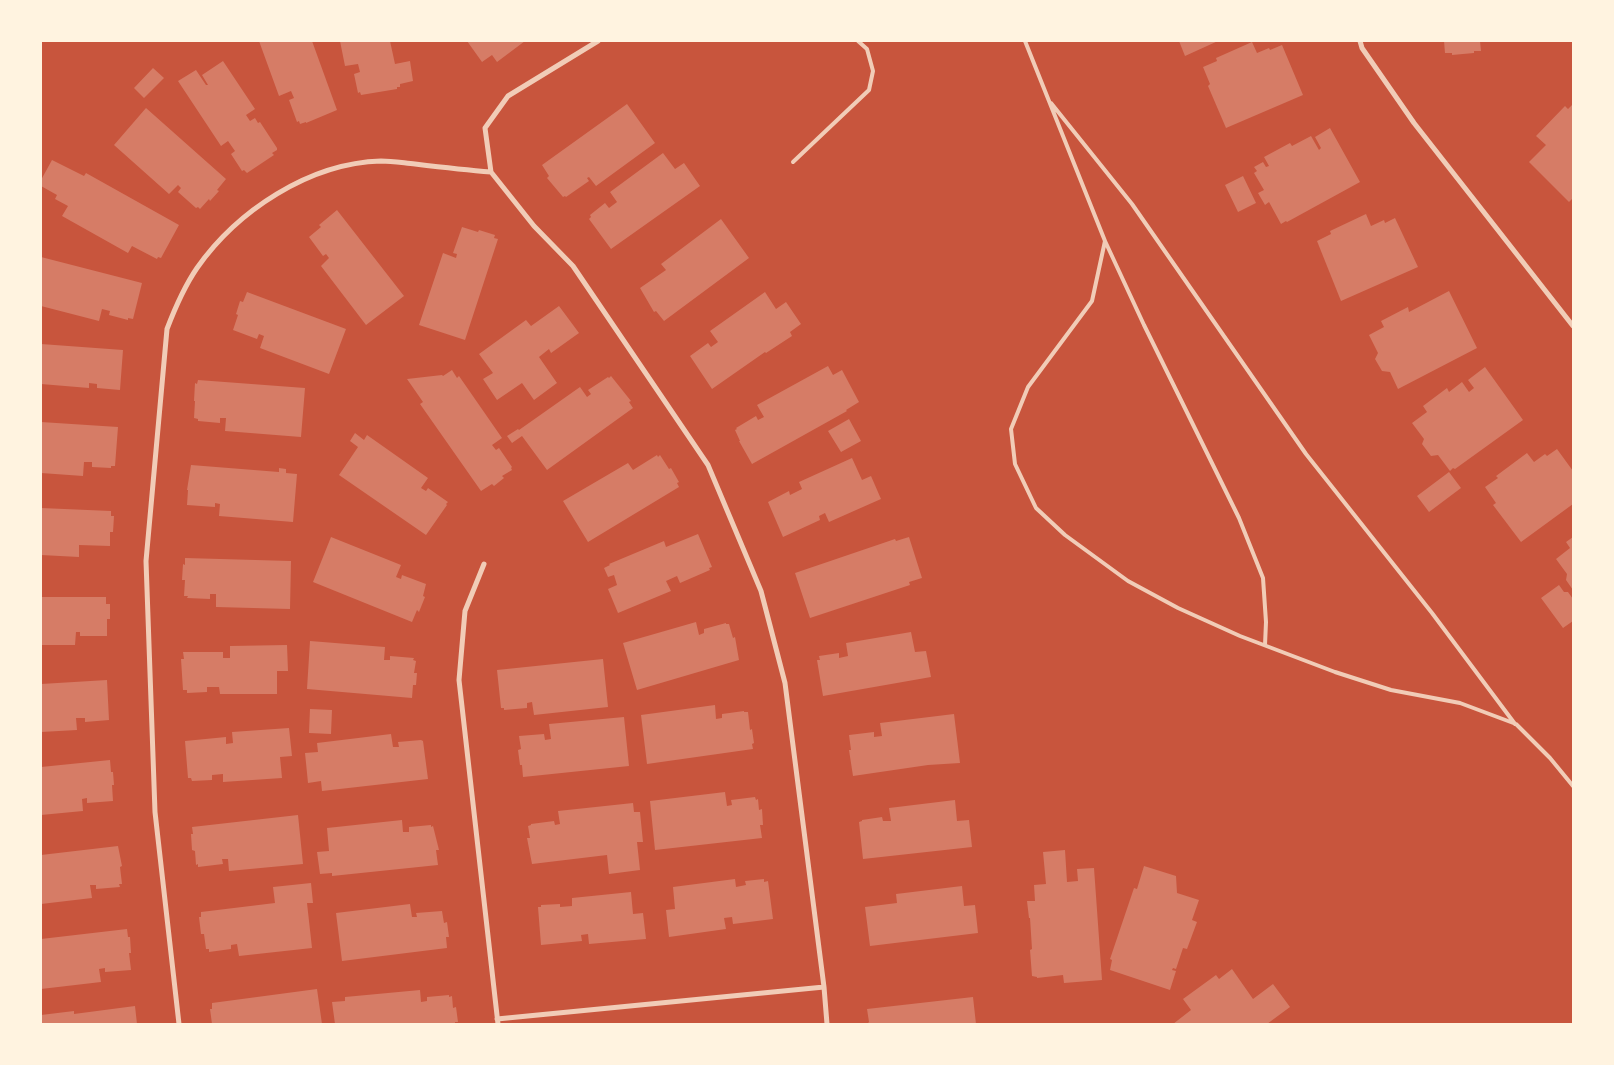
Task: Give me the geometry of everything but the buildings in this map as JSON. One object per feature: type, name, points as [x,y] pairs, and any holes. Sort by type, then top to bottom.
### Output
[{"type":"street","points":[[598,41],[508,96],[485,128],[491,172],[534,226],[573,266],[708,465],[761,591],[785,683],[824,987],[827,1024]]},
{"type":"street","points":[[1360,41],[1362,48],[1414,123],[1573,326]]},
{"type":"street","points":[[179,1024],[155,812],[146,561],[167,329],[180,298],[196,269],[217,243],[241,219],[266,200],[292,186],[344,167],[382,161],[491,172]]},
{"type":"street","points":[[484,564],[465,611],[459,680],[497,1021],[824,987]]},
{"type":"lane","points":[[793,162],[868,90],[873,71],[867,48],[858,41]]},
{"type":"lane","points":[[1025,41],[1105,241],[1239,518],[1263,578],[1266,622],[1265,645]]},
{"type":"lane","points":[[1048,99],[1132,204],[1306,454],[1426,605],[1516,724],[1550,758],[1573,786]]},
{"type":"lane","points":[[1105,241],[1092,301],[1028,387],[1011,429],[1015,464],[1036,508],[1065,535],[1128,581],[1178,608],[1335,672],[1391,690],[1460,704],[1516,724]]}]
